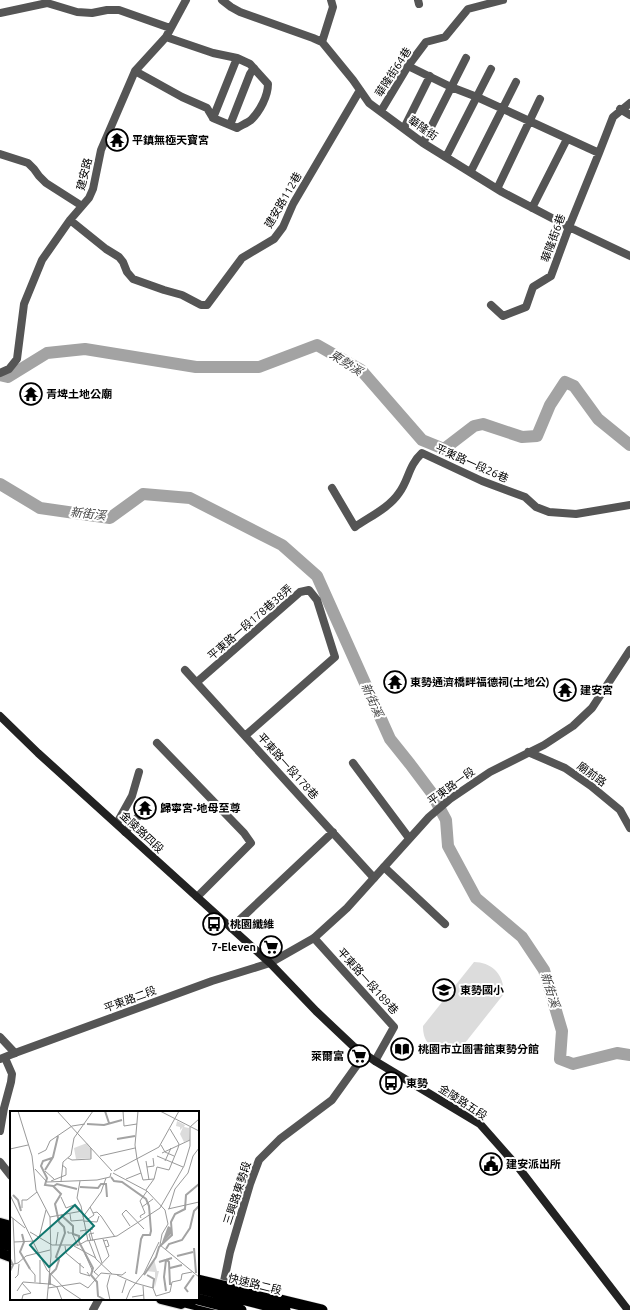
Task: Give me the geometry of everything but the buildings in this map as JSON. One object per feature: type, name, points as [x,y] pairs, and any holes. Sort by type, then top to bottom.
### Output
[{"type":"highway","points":[[0,1232],[10,1235]]},
{"type":"highway","points":[[0,1243],[10,1246]]},
{"type":"highway","points":[[199,1280],[322,1310]]},
{"type":"highway","points":[[199,1288],[285,1310]]},
{"type":"highway","points":[[178,1300],[218,1310]]},
{"type":"highway","points":[[199,1300],[241,1310]]},
{"type":"main road","name":"金陵路四段","points":[[0,716],[38,753],[270,963]]},
{"type":"main road","name":"金陵路五段","points":[[270,963],[316,1011],[353,1046],[375,1061],[480,1124],[518,1167],[628,1310]]},
{"type":"main road","points":[[0,1223],[10,1226]]},
{"type":"main road","points":[[0,1253],[10,1257]]},
{"type":"main road","name":"快速路二段","points":[[199,1280],[222,1289],[306,1310]]},
{"type":"main road","points":[[165,1300],[207,1310]]},
{"type":"street","name":"建安路","points":[[0,373],[9,369],[17,359],[24,304],[42,260],[70,220],[89,198],[93,189],[101,150],[135,71],[166,37],[186,0]]},
{"type":"street","name":"華隆街","points":[[222,0],[240,12],[322,42],[369,103],[423,143],[471,171],[497,189],[532,208],[630,256]]},
{"type":"street","points":[[322,42],[333,7],[331,0]]},
{"type":"street","name":"華隆街64巷","points":[[381,111],[408,66],[426,42],[445,37],[468,9],[503,0]]},
{"type":"street","points":[[0,13],[47,3],[77,12],[92,13],[108,10],[119,10],[170,28]]},
{"type":"street","points":[[135,71],[182,97],[201,104],[207,108],[213,118],[237,128],[250,120],[258,111],[268,91],[268,84],[250,64],[237,58],[213,53],[166,37]]},
{"type":"street","points":[[213,118],[237,58]]},
{"type":"street","points":[[423,143],[466,58]]},
{"type":"street","points":[[408,66],[567,140],[599,153]]},
{"type":"street","points":[[230,125],[250,74],[254,68]]},
{"type":"street","points":[[446,157],[491,70]]},
{"type":"street","points":[[404,128],[430,76]]},
{"type":"street","points":[[471,171],[516,82]]},
{"type":"street","name":"建安路112巷","points":[[70,220],[106,249],[119,257],[124,262],[127,272],[133,279],[182,295],[201,305],[208,305],[242,258],[274,239],[283,227],[293,204],[360,90]]},
{"type":"street","points":[[497,189],[540,99]]},
{"type":"street","points":[[630,103],[620,109],[630,115]]},
{"type":"street","name":"華隆街6巷","points":[[491,306],[503,316],[526,307],[533,287],[550,276],[568,226],[613,117],[620,109]]},
{"type":"street","points":[[532,208],[567,140]]},
{"type":"street","points":[[0,154],[28,163],[46,183],[82,206]]},
{"type":"street","name":"平東路一段26巷","points":[[332,488],[355,527],[392,502],[400,493],[415,460],[422,453],[482,481],[525,497],[536,506],[549,512],[576,514],[630,505]]},
{"type":"street","name":"平東路一段178巷38弄","points":[[197,682],[300,592],[309,590],[317,600],[335,657],[246,735]]},
{"type":"street","name":"平東路一段","points":[[270,963],[314,938],[347,908],[409,838],[429,817],[450,799],[490,772],[544,745],[573,726],[592,708],[630,650]]},
{"type":"street","name":"平東路一段178巷","points":[[185,670],[246,735],[374,878]]},
{"type":"street","points":[[157,743],[244,833],[251,843],[197,898]]},
{"type":"street","name":"廟前路","points":[[528,752],[565,768],[591,786],[620,810],[630,828]]},
{"type":"street","points":[[353,763],[409,838]]},
{"type":"street","points":[[117,824],[132,796],[139,772]]},
{"type":"street","points":[[125,832],[142,812]]},
{"type":"street","points":[[231,928],[333,832]]},
{"type":"street","points":[[384,867],[445,924]]},
{"type":"street","name":"平東路一段189巷","points":[[314,938],[394,1027],[375,1061]]},
{"type":"street","name":"平東路二段","points":[[2,1058],[212,981],[270,963]]},
{"type":"street","points":[[0,1037],[15,1052]]},
{"type":"street","name":"三興路東勢段","points":[[218,1310],[230,1252],[250,1184],[259,1160],[280,1139],[332,1100],[365,1054]]},
{"type":"street","points":[[0,1131],[12,1074],[2,1058]]},
{"type":"street","points":[[0,1162],[10,1175]]},
{"type":"street","points":[[93,1310],[98,1300]]},
{"type":"shaded area","points":[[474,962],[487,964],[496,971],[502,982],[503,995],[465,1043],[457,1048],[447,1050],[437,1049],[427,1042],[423,1026]]},
{"type":"waterway","name":"東勢溪","points":[[0,375],[8,377],[47,353],[85,349],[196,367],[259,367],[317,345],[361,370],[422,440],[444,449],[474,426],[483,424],[522,437],[537,436],[550,405],[565,382],[574,386],[598,419],[630,445]]},
{"type":"waterway","name":"新街溪","points":[[0,484],[40,508],[110,518],[143,494],[190,498],[282,545],[317,576],[390,739],[431,792],[446,820],[448,846],[476,898],[522,937],[544,970],[562,1031],[560,1059],[573,1064],[617,1053],[630,1055]]},
{"type":"place","name":"平鎮無極天寶宮","points":[[117,140]]},
{"type":"place","name":"青埤土地公廟","points":[[31,394]]},
{"type":"place","name":"東勢通濟橋畔福德祠(土地公)","points":[[395,682]]},
{"type":"place","name":"建安宮","points":[[565,690]]},
{"type":"place","name":"歸寧宮-地母至尊","points":[[145,808]]},
{"type":"place","name":"桃園纖維","points":[[214,924]]},
{"type":"place","name":"7-Eleven","points":[[271,947]]},
{"type":"place","name":"東勢國小","points":[[444,990]]},
{"type":"place","name":"桃園市立圖書館東勢分館","points":[[402,1049]]},
{"type":"place","name":"萊爾富","points":[[359,1056]]},
{"type":"place","name":"東勢","points":[[391,1083]]},
{"type":"place","name":"建安派出所","points":[[491,1164]]}]
